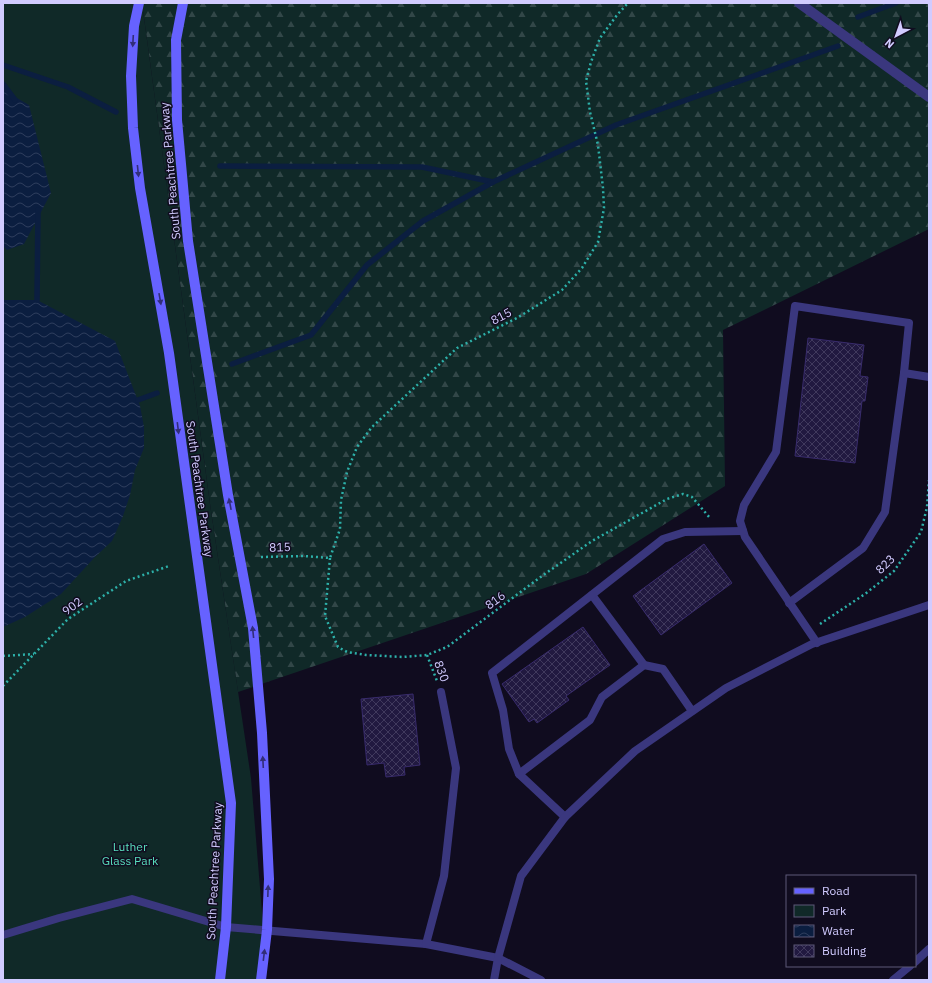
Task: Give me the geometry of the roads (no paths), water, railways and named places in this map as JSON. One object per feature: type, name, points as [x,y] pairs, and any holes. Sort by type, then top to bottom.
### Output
[{"type":"main road","name":"South Peachtree Parkway","points":[[139,3],[134,26],[132,76],[133,128],[140,188],[169,354],[231,803],[226,927],[220,980]]},
{"type":"main road","name":"South Peachtree Parkway","points":[[183,3],[176,40],[177,120],[188,241],[228,495],[253,628],[262,733],[269,879],[267,930],[260,980]]},
{"type":"street","points":[[799,3],[929,97]]},
{"type":"lane","points":[[789,603],[863,548],[885,512],[904,373],[909,323],[795,306],[776,452],[744,505],[740,522],[745,537],[789,603],[817,642]]},
{"type":"lane","points":[[904,373],[929,377]]},
{"type":"lane","points":[[565,817],[519,774],[509,748],[503,710],[492,673],[663,540],[686,532],[743,531]]},
{"type":"lane","points":[[592,595],[644,665],[663,669],[692,711]]},
{"type":"lane","points":[[494,980],[498,958],[521,876],[565,817],[635,751],[726,688],[817,642],[929,605]]},
{"type":"lane","points":[[519,774],[590,720],[602,697],[644,665]]},
{"type":"lane","points":[[426,944],[444,876],[456,768],[441,692]]},
{"type":"lane","points":[[3,935],[59,918],[132,899],[226,927],[426,944],[498,958],[541,980]]},
{"type":"lane","points":[[916,961],[929,949]]},
{"type":"lane","points":[[893,980],[909,967]]},
{"type":"water","points":[[3,90],[29,105],[51,193],[24,244],[7,250],[3,246]]},
{"type":"water","points":[[3,300],[37,300],[115,341],[140,406],[144,427],[144,448],[135,470],[130,495],[123,516],[112,541],[61,594],[25,617],[3,627]]},
{"type":"waterway","points":[[858,17],[896,3]]},
{"type":"waterway","points":[[232,364],[311,335],[367,265],[423,221],[493,182],[616,125],[838,46]]},
{"type":"waterway","points":[[3,65],[68,87],[116,112]]},
{"type":"waterway","points":[[3,84],[15,100]]},
{"type":"waterway","points":[[220,166],[422,167],[493,182]]},
{"type":"waterway","points":[[37,300],[38,210]]},
{"type":"waterway","points":[[138,400],[157,393]]},
{"type":"park label","name":"Luther Glass Park","points":[[130,853]]}]
